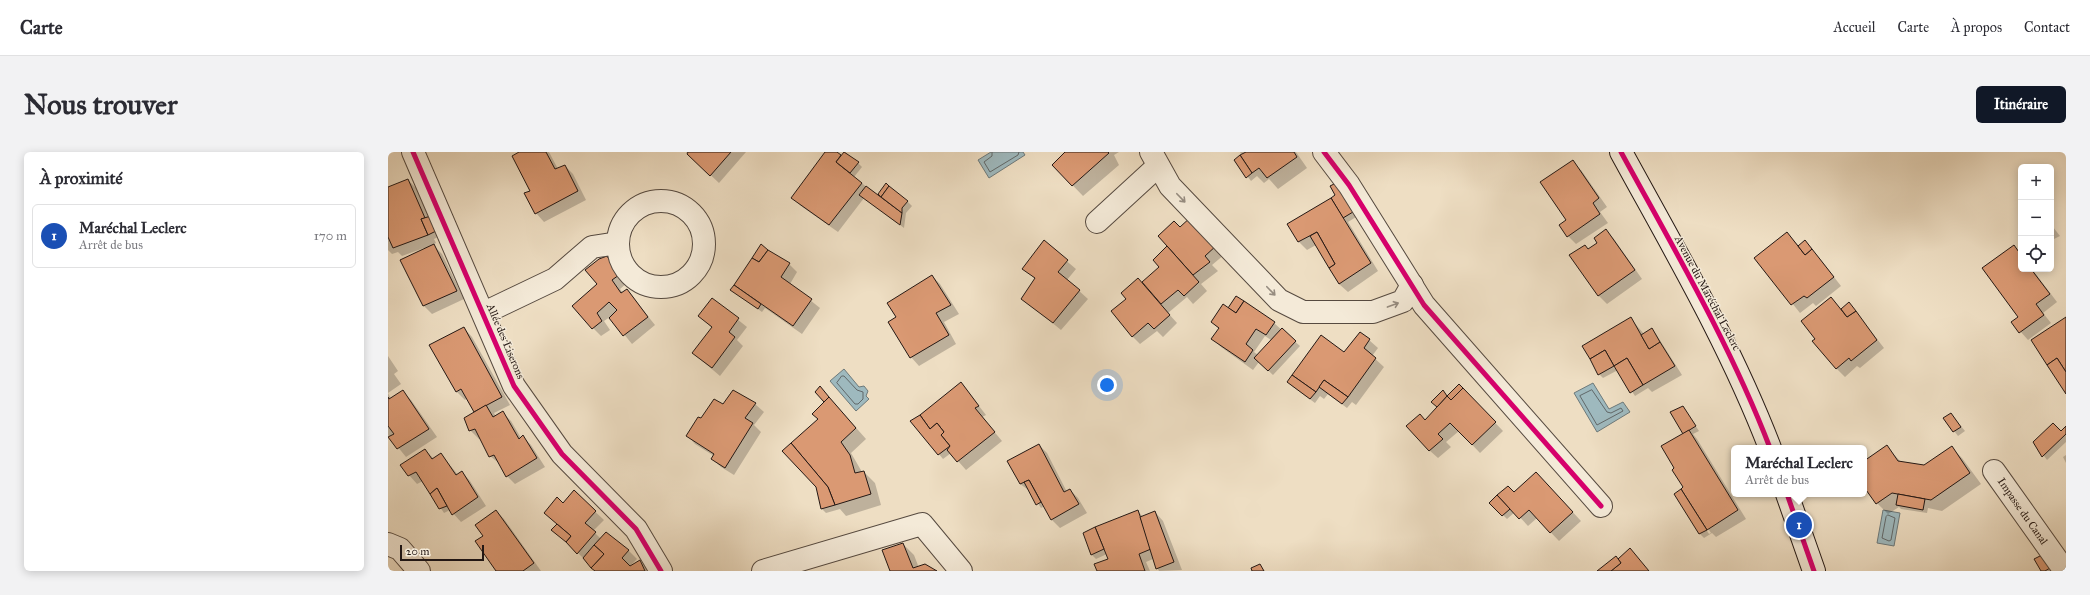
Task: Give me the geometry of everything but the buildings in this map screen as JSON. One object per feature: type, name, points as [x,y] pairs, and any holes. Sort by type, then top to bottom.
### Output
[{"type":"street","name":"Allée des Liserons","points":[[413,152],[518,392],[562,454],[636,529],[661,571]]},
{"type":"street","points":[[1324,152],[1348,185],[1424,305],[1601,506]]},
{"type":"street","name":"Avenue du Maréchal Leclerc","points":[[1620,152],[1711,316],[1756,411],[1769,445]]},
{"type":"street","points":[[1097,222],[1154,159],[1170,186],[1279,300],[1303,312],[1373,312],[1403,301],[1412,285]]},
{"type":"street","name":"Allée des Liserons","points":[[484,313],[555,279],[592,247],[618,243]]},
{"type":"street","name":"Impasse du Canal","points":[[1994,471],[2065,571]]},
{"type":"street","points":[[1788,497],[1814,571]]},
{"type":"street","points":[[763,571],[922,524],[961,571]]},
{"type":"street","points":[[388,544],[400,549],[419,571]]},
{"type":"water","points":[[991,152],[1023,152],[1025,155],[989,178],[978,160]]},
{"type":"water","points":[[844,369],[859,387],[864,386],[868,391],[866,396],[869,399],[856,411],[830,381]]},
{"type":"water","points":[[1593,383],[1609,409],[1623,402],[1630,412],[1597,432],[1574,393]]},
{"type":"water","points":[[1883,510],[1900,513],[1894,546],[1877,543]]},
{"type":"cycle path","points":[[413,152],[514,386],[562,454],[636,529],[661,571]]},
{"type":"cycle path","points":[[1324,152],[1349,185],[1424,305],[1601,506]]},
{"type":"cycle path","points":[[1621,152],[1719,334],[1754,409],[1769,445]]},
{"type":"cycle path","points":[[1788,497],[1814,571]]},
{"type":"place","name":"Maréchal Leclerc","points":[[1799,525]]}]
